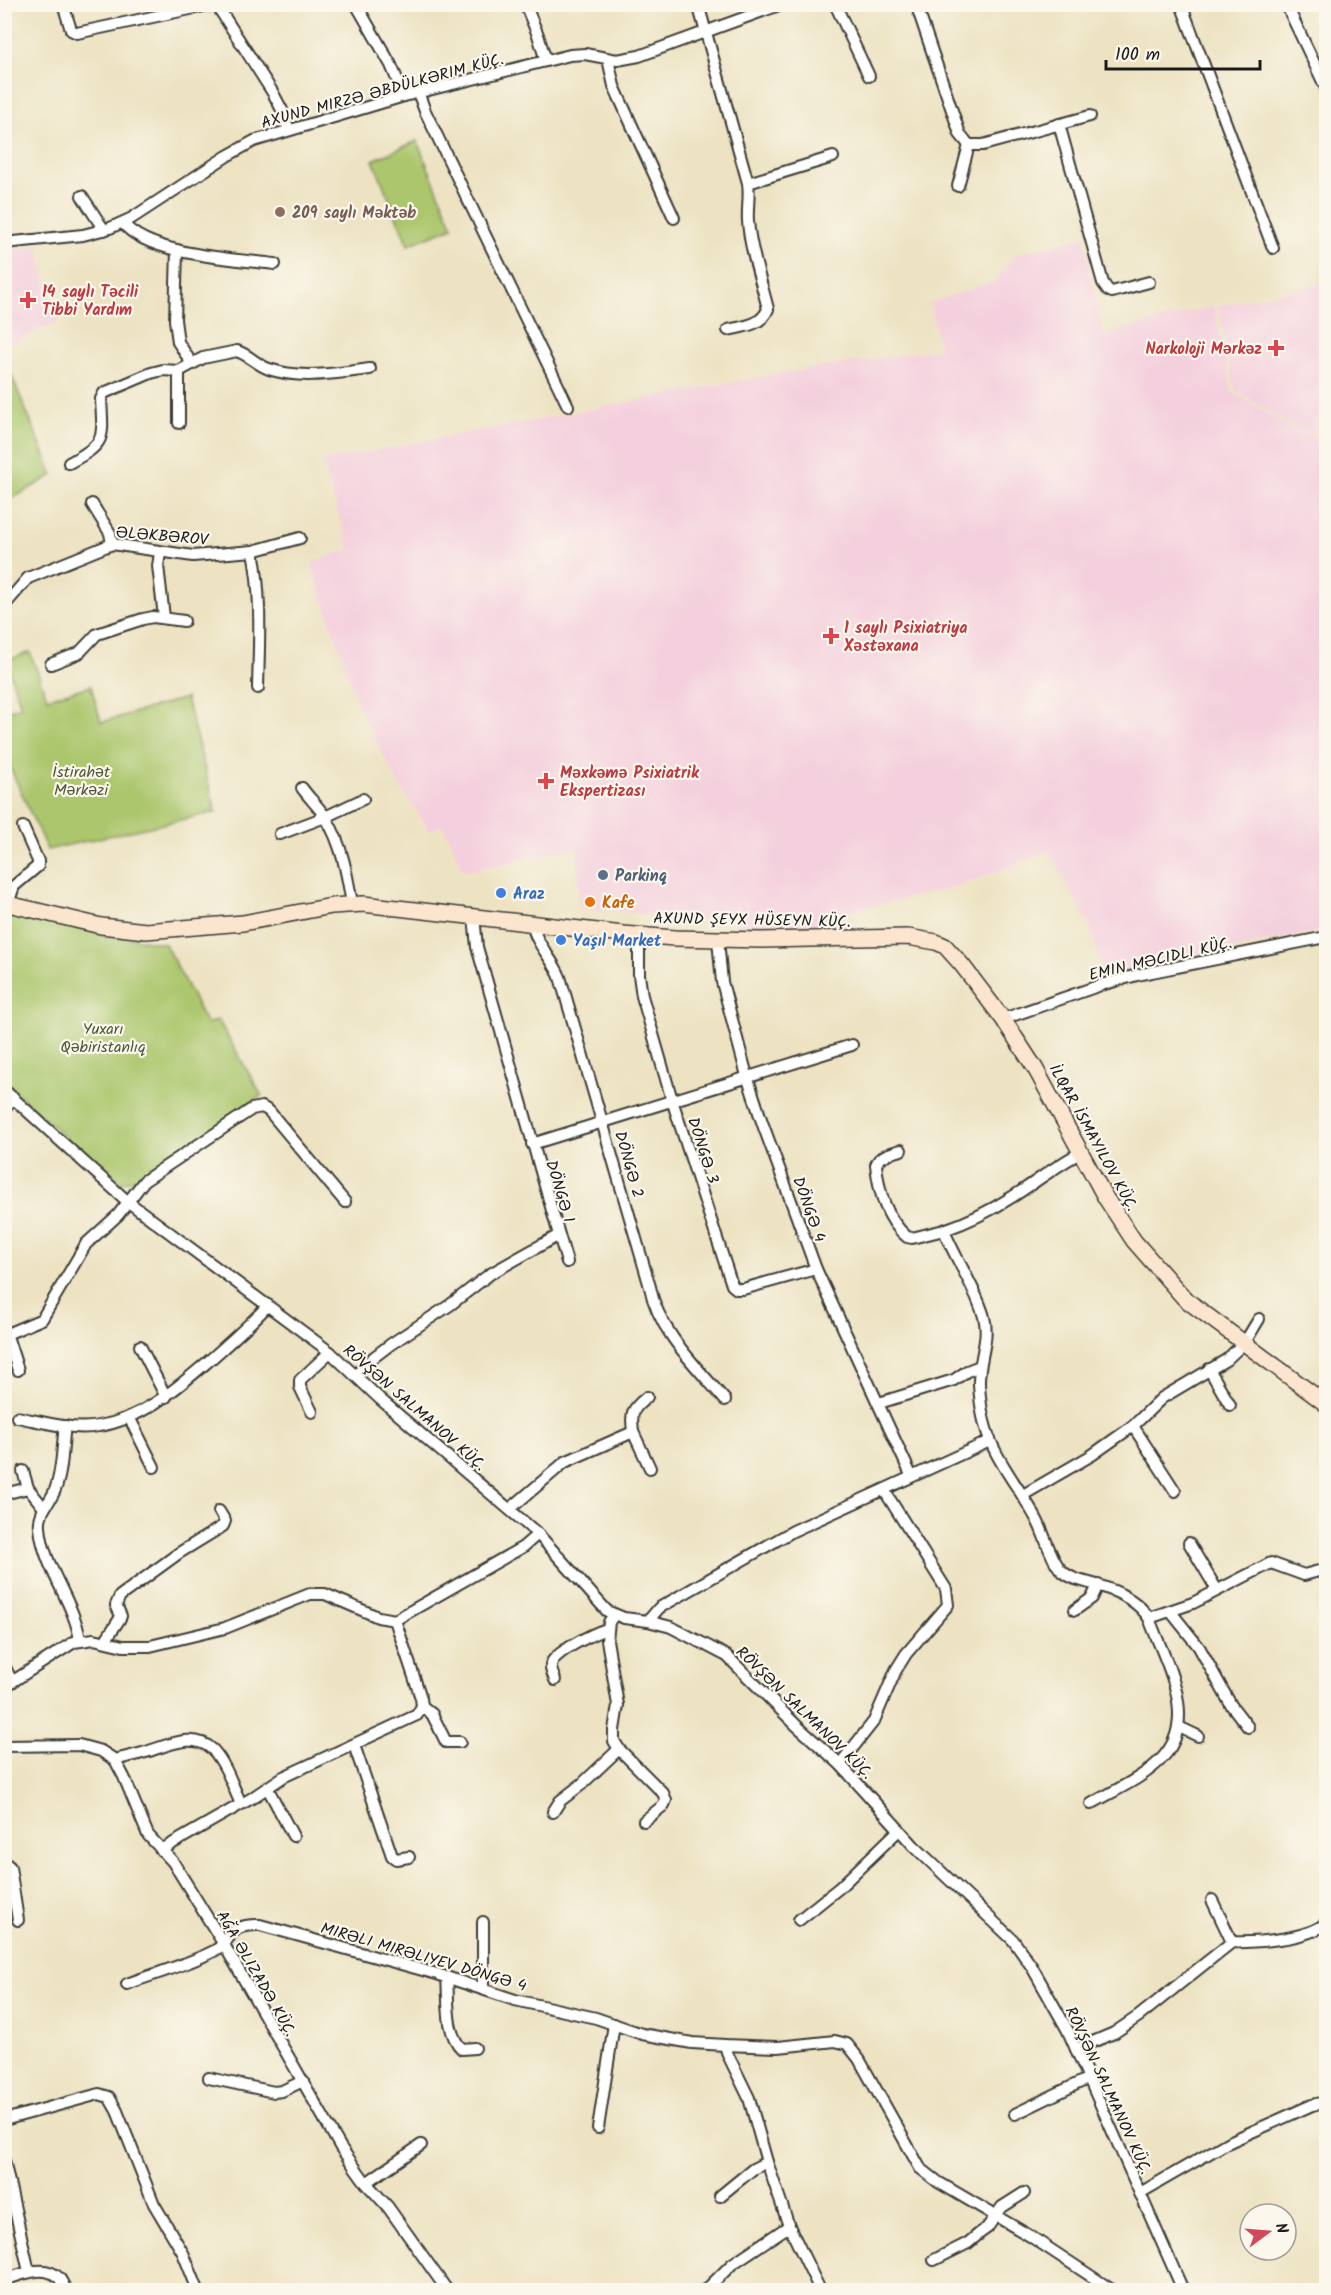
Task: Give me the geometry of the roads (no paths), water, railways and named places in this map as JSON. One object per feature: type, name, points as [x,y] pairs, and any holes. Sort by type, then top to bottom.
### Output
[{"type":"main road","name":"AXUND ŞEYX HÜSEYN KÜÇ.","points":[[6,903],[101,926],[146,931],[243,923],[352,904],[388,906],[639,935],[718,940],[924,938],[936,942],[952,953],[1003,1019],[1035,1068],[1118,1219],[1174,1288],[1206,1315],[1326,1404]]},
{"type":"street","points":[[63,4],[71,30],[77,33],[209,5],[218,7],[273,93],[290,130]]},
{"type":"street","points":[[356,4],[391,65],[404,96]]},
{"type":"street","points":[[525,4],[546,61]]},
{"type":"street","points":[[698,4],[748,183],[750,235],[768,309],[765,317],[758,322],[728,330]]},
{"type":"street","name":"AXUND MIRZƏ ƏBDÜLKƏRIM KÜÇ.","points":[[4,243],[82,235],[123,223],[243,146],[290,130],[418,92],[546,61],[585,54],[617,60],[639,56],[782,4]]},
{"type":"street","points":[[835,4],[869,76]]},
{"type":"street","points":[[916,4],[960,134],[969,146]]},
{"type":"street","points":[[1181,4],[1273,248]]},
{"type":"street","points":[[1286,4],[1326,88]]},
{"type":"street","points":[[608,59],[614,86],[674,218]]},
{"type":"street","points":[[418,92],[568,406]]},
{"type":"street","points":[[969,146],[983,145],[1090,116]]},
{"type":"street","points":[[1059,124],[1103,283],[1112,292],[1149,282]]},
{"type":"street","points":[[958,186],[969,146]]},
{"type":"street","points":[[748,183],[833,157]]},
{"type":"street","points":[[82,196],[104,230]]},
{"type":"street","points":[[123,223],[134,235],[177,250],[274,264]]},
{"type":"street","points":[[177,250],[175,320],[178,342],[192,364]]},
{"type":"street","points":[[69,464],[90,452],[101,439],[101,399],[104,393],[151,373],[163,370],[179,371],[203,358],[237,351],[261,366],[288,373],[309,375],[370,369]]},
{"type":"street","points":[[179,371],[179,423]]},
{"type":"street","points":[[92,504],[110,533],[112,544]]},
{"type":"street","name":"ƏLƏKBƏROV","points":[[4,606],[10,601],[21,583],[28,578],[112,544],[160,553],[193,556],[253,551],[300,538]]},
{"type":"street","points":[[253,551],[258,577],[260,611],[258,688]]},
{"type":"street","points":[[160,553],[158,566],[164,617]]},
{"type":"street","points":[[51,664],[79,653],[96,634],[153,616],[184,621]]},
{"type":"street","points":[[302,788],[325,817],[341,850],[352,904]]},
{"type":"street","points":[[280,834],[325,817],[363,799]]},
{"type":"street","points":[[6,903],[14,886],[38,866],[23,827]]},
{"type":"street","name":"DÖNGƏ 1","points":[[356,1375],[392,1344],[445,1309],[490,1274],[559,1235],[477,947],[474,916]]},
{"type":"street","name":"DÖNGƏ 2","points":[[532,922],[537,941],[554,963],[560,977],[653,1303],[686,1357],[725,1400]]},
{"type":"street","name":"DÖNGƏ 3","points":[[639,935],[639,975],[642,996],[672,1100],[732,1285],[737,1289],[742,1289],[816,1269]]},
{"type":"street","name":"EMIN MƏCIDLI KÜÇ.","points":[[1003,1019],[1101,984],[1326,937]]},
{"type":"street","name":"DÖNGƏ 4","points":[[718,940],[722,982],[747,1076],[816,1269],[911,1475]]},
{"type":"street","points":[[532,1144],[852,1045]]},
{"type":"street","name":"RÖVŞƏN SALMANOV KÜÇ.","points":[[4,1090],[127,1201],[192,1252],[330,1352],[380,1399],[538,1534],[597,1602],[614,1616],[670,1627],[727,1656],[791,1720],[840,1764],[899,1830],[1018,1946],[1032,1967],[1076,2049],[1183,2290]]},
{"type":"street","points":[[4,1109],[14,1098]]},
{"type":"street","points":[[18,1370],[7,1336],[9,1333],[42,1319],[86,1244],[118,1215],[127,1201],[152,1173],[252,1109],[262,1107],[269,1111],[345,1202]]},
{"type":"street","points":[[901,1150],[882,1157],[876,1165],[880,1195],[890,1214],[908,1237],[944,1230],[968,1222],[1011,1198],[1064,1161],[1080,1153]]},
{"type":"street","points":[[944,1230],[984,1317],[985,1341],[980,1366],[981,1404],[990,1441],[1023,1495],[1061,1570],[1078,1580],[1121,1593],[1142,1608],[1149,1618],[1178,1700],[1179,1727],[1176,1737],[1164,1756],[1145,1772],[1091,1804]]},
{"type":"street","points":[[559,1235],[567,1262]]},
{"type":"street","points":[[17,1417],[65,1426],[98,1427],[129,1417],[166,1397],[242,1331],[267,1305]]},
{"type":"street","points":[[1023,1495],[1092,1455],[1133,1426],[1162,1398],[1226,1360],[1245,1342],[1259,1319]]},
{"type":"street","points":[[140,1347],[166,1397]]},
{"type":"street","points":[[312,1412],[300,1387],[300,1380],[330,1352]]},
{"type":"street","points":[[879,1403],[954,1380],[980,1366]]},
{"type":"street","points":[[1209,1369],[1230,1405]]},
{"type":"street","points":[[647,1397],[633,1408],[632,1415],[633,1432],[650,1468]]},
{"type":"street","points":[[129,1417],[154,1467]]},
{"type":"street","points":[[65,1426],[55,1490],[40,1518],[41,1537],[75,1620],[80,1640]]},
{"type":"street","points":[[1133,1426],[1175,1491]]},
{"type":"street","points":[[510,1509],[565,1462],[633,1432]]},
{"type":"street","points":[[648,1621],[659,1608],[794,1531],[884,1490],[911,1475],[990,1441]]},
{"type":"street","points":[[23,1471],[28,1488],[44,1508]]},
{"type":"street","points":[[4,1494],[28,1488]]},
{"type":"street","points":[[840,1764],[874,1721],[896,1670],[906,1654],[948,1605],[946,1589],[884,1490]]},
{"type":"street","points":[[105,1641],[121,1616],[116,1605],[120,1596],[179,1553],[223,1526],[225,1521],[219,1511]]},
{"type":"street","points":[[4,1665],[8,1684],[64,1647],[80,1640],[94,1639],[135,1647],[192,1636],[225,1628],[310,1594],[319,1593],[378,1617],[395,1620],[523,1547],[538,1534]]},
{"type":"street","points":[[1189,1543],[1217,1590]]},
{"type":"street","points":[[1149,1618],[1171,1612],[1271,1563],[1304,1575],[1326,1569]]},
{"type":"street","points":[[1075,1610],[1092,1598],[1098,1585]]},
{"type":"street","points":[[1171,1612],[1199,1647],[1231,1705],[1248,1726]]},
{"type":"street","points":[[614,1616],[607,1629],[618,1705],[614,1741],[619,1749],[663,1793],[666,1800],[664,1805],[644,1821]]},
{"type":"street","points":[[395,1620],[422,1706],[432,1714],[446,1742],[460,1742]]},
{"type":"street","points":[[555,1680],[551,1663],[558,1655],[588,1637],[607,1629]]},
{"type":"street","points":[[161,1850],[283,1777],[417,1716],[422,1706]]},
{"type":"street","points":[[1179,1727],[1198,1736]]},
{"type":"street","points":[[4,1746],[78,1745],[101,1751],[115,1760],[173,1743],[186,1741],[199,1743],[211,1748],[218,1757],[241,1804]]},
{"type":"street","points":[[354,1745],[392,1857],[396,1859],[409,1857]]},
{"type":"street","points":[[553,1812],[560,1801],[619,1749]]},
{"type":"street","name":"AĞA ƏLIZADƏ KÜÇ.","points":[[115,1760],[148,1835],[173,1862],[224,1943],[341,2148],[447,2290]]},
{"type":"street","points":[[267,1787],[293,1836]]},
{"type":"street","points":[[799,1920],[838,1888],[899,1830]]},
{"type":"street","points":[[4,1862],[10,1867],[18,1920]]},
{"type":"street","points":[[1212,1900],[1232,1942]]},
{"type":"street","points":[[483,1922],[483,1989]]},
{"type":"street","points":[[1076,2049],[1114,2034],[1232,1942],[1247,1943],[1299,1934],[1320,1928],[1326,1923]]},
{"type":"street","name":"MIRƏLI MIRƏLIYEV DÖNGƏ 4","points":[[127,1984],[208,1953],[224,1943],[232,1932],[239,1928],[260,1925],[447,1977],[515,2000],[614,2024],[642,2034],[692,2043],[725,2045],[778,2047],[836,2042],[847,2044],[855,2053],[920,2168],[938,2182],[996,2215],[1112,2290]]},
{"type":"street","points":[[447,1977],[452,2033],[462,2049],[475,2048]]},
{"type":"street","points":[[598,2128],[614,2024]]},
{"type":"street","points":[[725,2045],[749,2098],[767,2163],[789,2226],[820,2290]]},
{"type":"street","points":[[209,2078],[274,2092],[282,2091],[303,2081]]},
{"type":"street","points":[[1015,2114],[1089,2078]]},
{"type":"street","points":[[4,2120],[99,2094],[109,2097],[117,2111],[154,2204],[183,2253],[198,2290]]},
{"type":"street","points":[[1140,2193],[1227,2144],[1312,2105],[1326,2102]]},
{"type":"street","points":[[366,2183],[421,2145]]},
{"type":"street","points":[[4,2160],[29,2271]]},
{"type":"street","points":[[720,2196],[753,2169],[767,2163]]},
{"type":"street","points":[[934,2260],[968,2243],[987,2228],[1002,2207],[1023,2193]]},
{"type":"street","points":[[706,2290],[732,2264],[789,2226]]},
{"type":"street","points":[[4,2280],[29,2271],[45,2271],[59,2277],[66,2290]]},
{"type":"place","name":"209 saylı Məktəb","points":[[280,212]]},
{"type":"place","name":"14 saylı Təcili Tibbi Yardım","points":[[28,300]]},
{"type":"place","name":"Narkoloji Mərkəz","points":[[1276,348]]},
{"type":"place","name":"1 saylı Psixiatriya Xəstəxana","points":[[831,636]]},
{"type":"place","name":"Məxkəmə Psixiatrik Ekspertizası","points":[[546,781]]},
{"type":"place","name":"Parkinq","points":[[603,875]]},
{"type":"place","name":"Araz","points":[[501,893]]},
{"type":"place","name":"Kafe","points":[[590,902]]},
{"type":"place","name":"Yaşıl Market","points":[[561,940]]},
{"type":"park label","name":"İstirahət Mərkəzi","points":[[81,780]]},
{"type":"park label","name":"Yuxarı Qəbiristanlıq","points":[[103,1037]]}]
